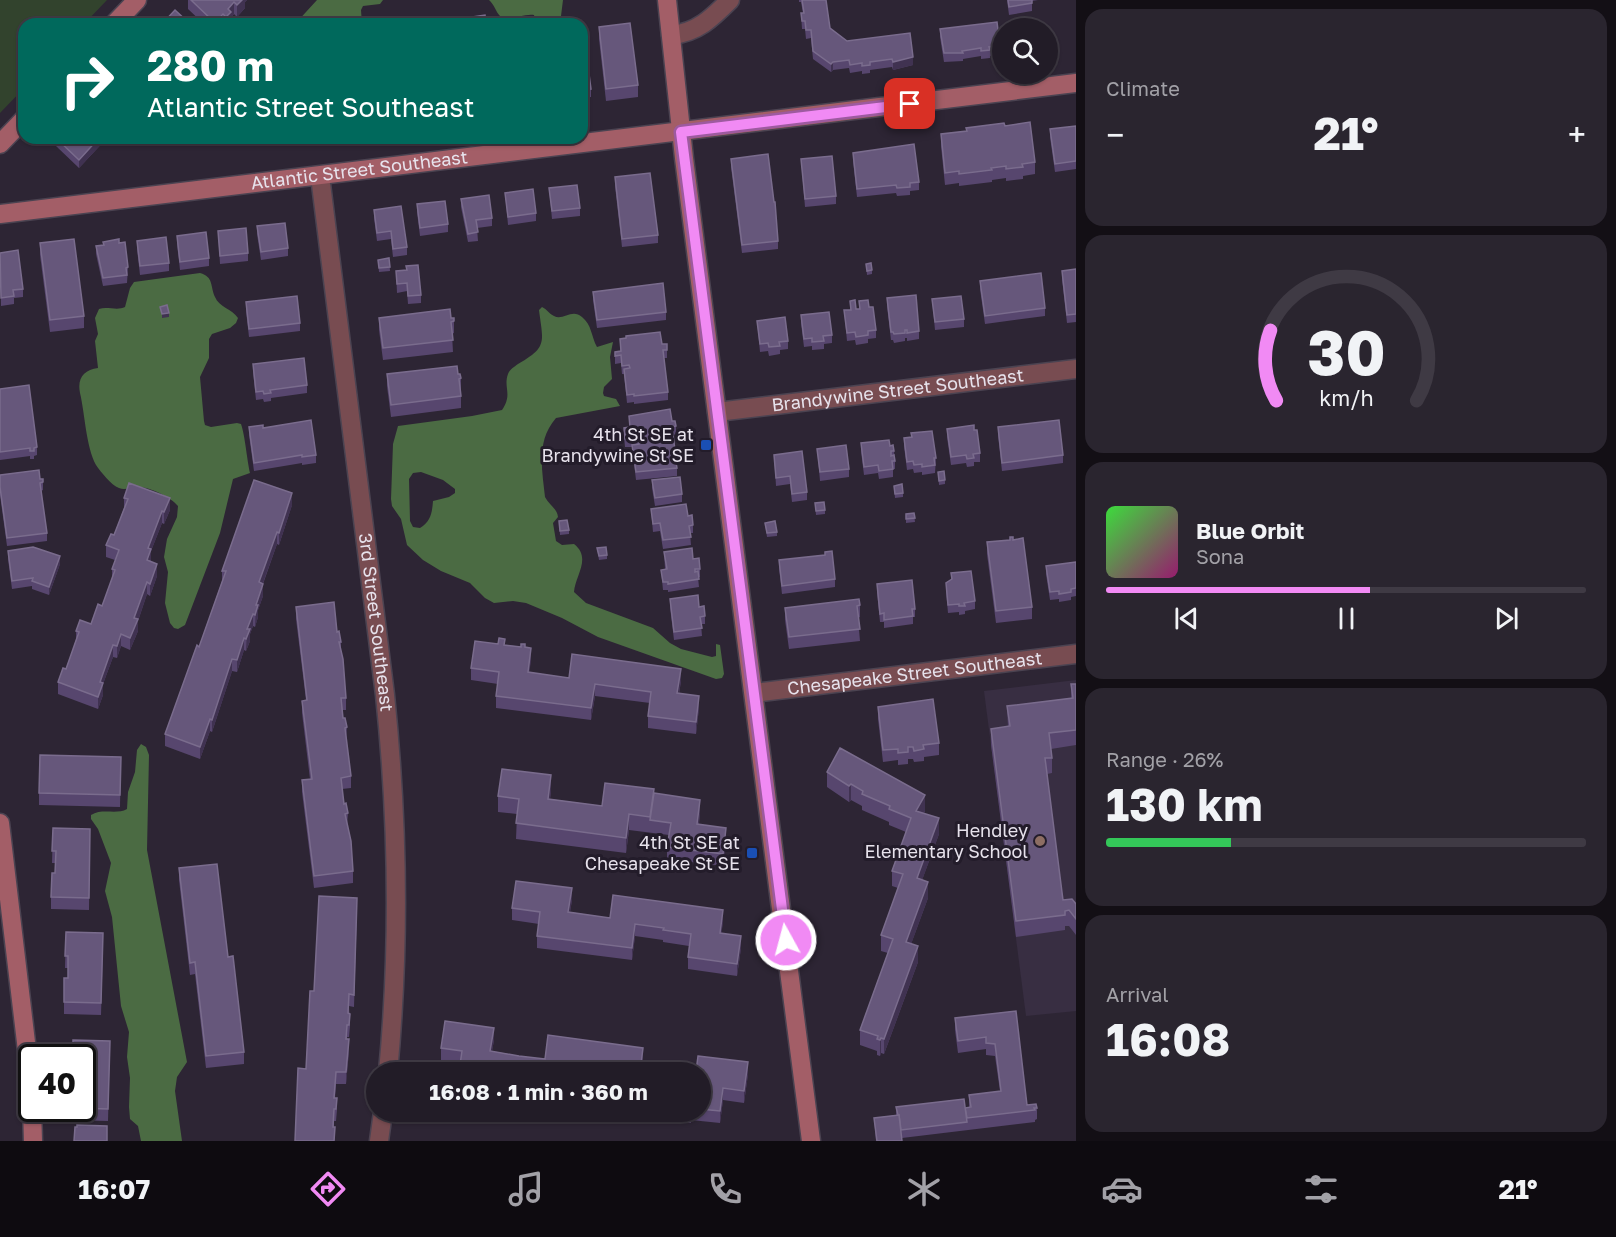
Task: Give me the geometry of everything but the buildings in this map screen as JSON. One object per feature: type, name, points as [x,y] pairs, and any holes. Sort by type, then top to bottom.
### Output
[{"type":"street","points":[[120,18],[137,0]]},
{"type":"street","points":[[667,0],[681,132],[811,1141]]},
{"type":"street","points":[[671,35],[690,32],[705,24],[730,0]]},
{"type":"street","name":"Atlantic Street Southeast","points":[[588,143],[1076,84]]},
{"type":"street","points":[[0,144],[18,124]]},
{"type":"street","name":"Atlantic Street Southeast","points":[[0,214],[583,144]]},
{"type":"street","name":"3rd Street Southeast","points":[[320,176],[391,754],[397,930],[389,1062]]},
{"type":"street","name":"Brandywine Street Southeast","points":[[717,412],[1076,369]]},
{"type":"street","name":"Chesapeake Street Southeast","points":[[754,693],[1076,654]]},
{"type":"street","points":[[0,823],[26,1044]]},
{"type":"street","points":[[32,1122],[33,1141]]},
{"type":"street","points":[[379,1141],[382,1122]]},
{"type":"shaded area","name":"Hendley Elementary School","points":[[1076,680],[1076,1011],[1026,1016],[984,691]]},
{"type":"green space","points":[[0,0],[107,0],[90,18],[18,18],[18,94],[0,113]]},
{"type":"green space","points":[[317,0],[383,0],[380,4],[363,6],[362,18],[300,18]]},
{"type":"green space","points":[[489,0],[563,0],[561,18],[535,18],[534,15],[526,15],[503,18]]},
{"type":"green space","points":[[200,273],[210,279],[213,293],[222,306],[238,318],[230,328],[212,334],[209,339],[209,358],[200,377],[205,425],[211,427],[241,424],[250,473],[233,479],[220,533],[185,625],[178,629],[170,623],[165,603],[168,572],[164,557],[167,539],[177,517],[178,506],[165,496],[147,488],[119,488],[96,465],[86,430],[80,383],[85,373],[98,368],[95,341],[98,334],[95,318],[99,309],[125,307],[134,282]]},
{"type":"green space","points":[[542,307],[557,317],[575,314],[582,317],[588,324],[597,347],[613,342],[610,357],[612,379],[604,387],[603,393],[604,396],[616,399],[620,406],[556,418],[545,436],[543,446],[545,497],[558,517],[553,523],[556,541],[562,545],[574,544],[582,555],[574,592],[586,603],[653,628],[670,643],[681,649],[712,657],[716,656],[716,644],[720,645],[724,674],[722,678],[716,679],[598,637],[562,618],[526,603],[513,601],[494,603],[485,598],[470,583],[441,571],[423,560],[407,545],[401,519],[392,506],[391,499],[393,444],[398,426],[502,410],[507,400],[509,372],[534,353],[541,343],[539,310]],"holes":[[[421,472],[443,480],[455,489],[455,493],[433,501],[427,523],[420,528],[413,527],[410,521],[409,479],[413,473]]]},
{"type":"green space","points":[[141,744],[146,747],[149,755],[147,850],[187,1062],[177,1077],[175,1091],[182,1141],[141,1141],[138,1126],[130,1119],[130,1078],[127,1057],[129,1032],[121,1006],[112,917],[105,891],[111,863],[98,829],[91,819],[91,815],[95,813],[127,809],[128,792],[135,772],[137,750]]},
{"type":"place","name":"4th St SE at Brandywine St SE","points":[[706,445]]},
{"type":"place","name":"Hendley Elementary School","points":[[1040,841]]},
{"type":"place","name":"4th St SE at Chesapeake St SE","points":[[752,853]]},
{"type":"route","points":[[786,940],[681,132],[910,104]]}]
